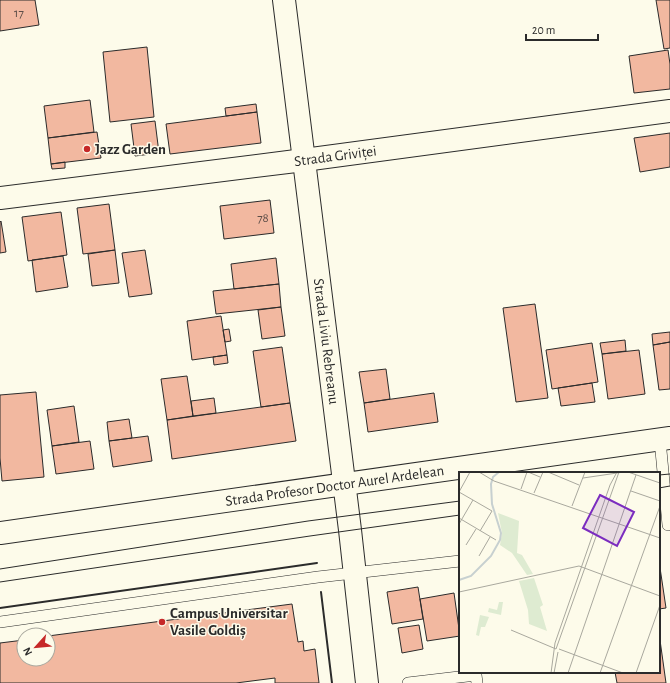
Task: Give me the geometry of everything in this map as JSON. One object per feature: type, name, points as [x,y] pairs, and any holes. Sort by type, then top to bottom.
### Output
[{"type":"street","name":"Strada Liviu Rebreanu","points":[[284,0],[355,573],[367,683]]},
{"type":"street","name":"Strada Griviței","points":[[0,198],[304,160],[670,111]]},
{"type":"street","name":"Strada Profesor Doctor Aurel Ardelean","points":[[0,533],[665,439]]},
{"type":"lane","points":[[665,439],[666,525]]},
{"type":"lane","points":[[0,622],[355,573],[459,561]]},
{"type":"lane","points":[[408,683],[476,675],[477,683]]},
{"type":"building","points":[[0,0],[35,0],[39,25],[0,31]]},
{"type":"building","points":[[656,0],[670,0],[670,48],[664,49]]},
{"type":"building","points":[[147,47],[154,117],[110,122],[103,52]]},
{"type":"building","points":[[668,50],[670,64],[670,89],[634,93],[629,56]]},
{"type":"building","points":[[90,100],[94,132],[48,138],[44,106]]},
{"type":"building","points":[[256,104],[257,112],[226,116],[225,108]]},
{"type":"building","points":[[257,112],[261,143],[170,154],[166,124]]},
{"type":"building","points":[[155,121],[159,153],[135,156],[131,124]]},
{"type":"building","points":[[97,132],[101,158],[51,164],[48,138]]},
{"type":"building","points":[[670,133],[670,167],[640,172],[634,138]]},
{"type":"building","points":[[65,162],[65,168],[52,169],[51,164]]},
{"type":"building","points":[[270,200],[274,233],[224,239],[220,206]]},
{"type":"building","points":[[109,204],[115,250],[83,254],[77,208]]},
{"type":"building","points":[[61,212],[67,255],[28,261],[22,217]]},
{"type":"building","points":[[1,221],[6,252],[0,253],[0,222]]},
{"type":"building","points":[[115,250],[119,283],[92,286],[88,254]]},
{"type":"building","points":[[145,250],[152,294],[129,297],[122,253]]},
{"type":"building","points":[[63,256],[68,287],[36,292],[32,260]]},
{"type":"building","points":[[276,258],[279,284],[234,289],[231,264]]},
{"type":"building","points":[[279,284],[281,307],[216,314],[213,291]]},
{"type":"building","points":[[535,304],[548,398],[516,402],[503,308]]},
{"type":"building","points":[[281,307],[285,336],[262,339],[258,310]]},
{"type":"building","points":[[221,316],[227,355],[192,360],[187,321]]},
{"type":"building","points":[[229,329],[231,341],[225,342],[223,330]]},
{"type":"building","points":[[670,332],[670,342],[653,345],[652,334]]},
{"type":"building","points":[[625,340],[626,351],[602,354],[600,343]]},
{"type":"building","points":[[670,342],[670,389],[659,390],[653,345]]},
{"type":"building","points":[[592,343],[598,382],[552,389],[546,350]]},
{"type":"building","points":[[282,347],[290,403],[261,407],[253,351]]},
{"type":"building","points":[[639,350],[645,394],[608,399],[602,354]]},
{"type":"building","points":[[227,355],[228,363],[214,365],[213,357]]},
{"type":"building","points":[[386,369],[390,399],[364,403],[359,372]]},
{"type":"building","points":[[187,376],[193,416],[167,420],[161,379]]},
{"type":"building","points":[[592,383],[595,402],[561,406],[558,388]]},
{"type":"building","points":[[36,392],[44,477],[2,481],[0,458],[0,395]]},
{"type":"building","points":[[434,393],[438,422],[368,432],[364,403]]},
{"type":"building","points":[[214,398],[216,413],[193,416],[191,401]]},
{"type":"building","points":[[290,403],[296,441],[172,459],[167,420]]},
{"type":"building","points":[[74,406],[79,442],[52,446],[47,410]]},
{"type":"building","points":[[129,419],[132,438],[109,441],[107,422]]},
{"type":"building","points":[[148,436],[152,461],[113,467],[109,441]]},
{"type":"building","points":[[90,441],[94,469],[56,474],[52,446]]},
{"type":"building","points":[[660,568],[666,608],[660,609]]},
{"type":"building","points":[[418,587],[423,619],[392,624],[387,592]]},
{"type":"building","points":[[454,593],[459,636],[427,641],[420,599]]},
{"type":"building","points":[[292,604],[298,642],[303,641],[304,651],[315,649],[319,683],[275,683],[275,678],[236,683],[0,683],[0,643],[16,641],[16,667],[56,667],[56,635]]},
{"type":"building","points":[[419,625],[423,649],[402,653],[398,628]]},
{"type":"building","points":[[660,640],[666,683],[617,683],[615,673],[660,673]]},
{"type":"tram line","points":[[660,475],[670,474]]},
{"type":"tram line","points":[[660,488],[670,486]]},
{"type":"tram line","points":[[0,569],[308,521],[459,501]]},
{"type":"tram line","points":[[0,582],[459,515]]},
{"type":"wall","points":[[0,608],[317,563]]},
{"type":"wall","points":[[321,592],[332,683]]},
{"type":"place","name":"Jazz Garden","points":[[87,149]]},
{"type":"place","name":"Campus Universitar Vasile Goldiș","points":[[162,622]]}]
